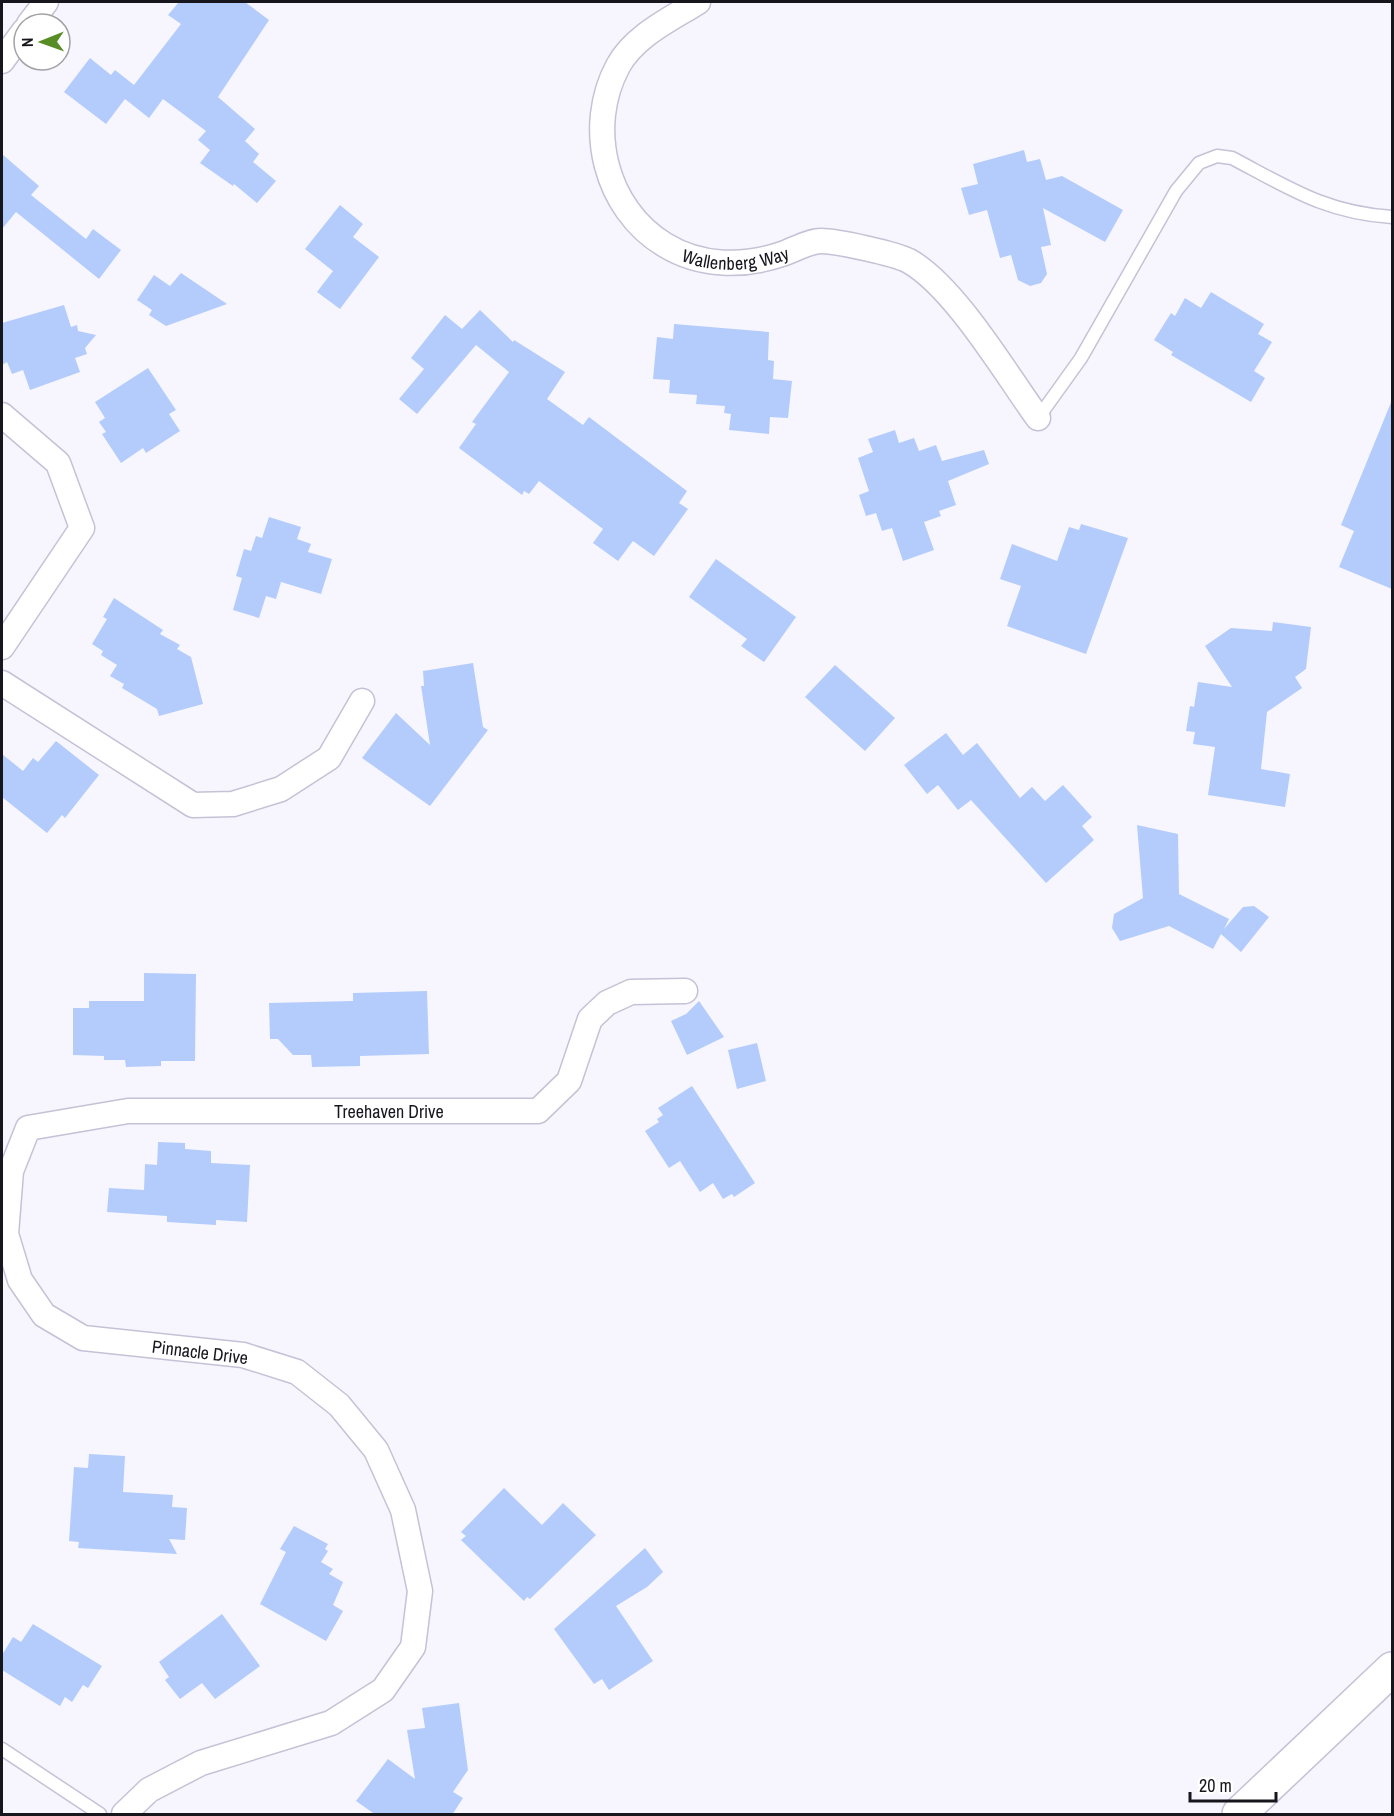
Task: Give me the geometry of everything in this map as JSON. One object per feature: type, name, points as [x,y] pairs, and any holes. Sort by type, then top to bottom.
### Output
[{"type":"street","name":"Wallenberg Way","points":[[698,2],[640,39],[618,65],[607,93],[603,113],[604,156],[617,196],[630,216],[646,233],[666,246],[720,263],[746,264],[820,241],[862,248],[909,261],[949,295],[1038,418]]},
{"type":"street","points":[[2,61],[12,47]]},
{"type":"street","points":[[2,415],[58,463],[82,528],[2,647]]},
{"type":"street","points":[[2,683],[193,805],[233,804],[281,789],[328,758],[362,701]]},
{"type":"street","name":"Treehaven Drive","points":[[27,1128],[128,1111],[538,1111],[569,1081],[590,1019],[608,1003],[631,992],[686,991]]},
{"type":"street","name":"Pinnacle Drive","points":[[27,1128],[11,1171],[6,1234],[20,1280],[44,1315],[83,1338],[243,1355],[297,1372],[339,1405],[376,1450],[403,1510],[420,1591],[413,1647],[383,1690],[331,1723],[201,1763],[149,1790],[124,1815]]},
{"type":"street","points":[[1239,1815],[1392,1669]]},
{"type":"lane","points":[[1038,418],[1081,358],[1176,191],[1199,163],[1217,156],[1232,158],[1314,202],[1363,215],[1392,217]]},
{"type":"lane","points":[[2,1749],[100,1815]]},
{"type":"building","points":[[179,2],[245,2],[269,20],[218,97],[255,129],[245,141],[259,154],[253,162],[276,181],[257,203],[234,184],[233,186],[200,163],[210,150],[198,140],[206,131],[163,99],[149,118],[125,99],[106,124],[64,92],[90,58],[111,75],[115,70],[134,85],[181,24],[168,15]]},
{"type":"building","points":[[1024,150],[1027,162],[1040,159],[1046,180],[1062,176],[1123,210],[1105,242],[1043,208],[1051,245],[1041,247],[1047,274],[1041,283],[1030,286],[1018,280],[1011,255],[1000,258],[987,210],[969,215],[961,188],[978,184],[973,164]]},
{"type":"building","points":[[2,154],[39,186],[31,195],[86,239],[93,229],[121,250],[99,279],[16,212],[2,229]]},
{"type":"building","points":[[340,205],[363,224],[353,237],[379,257],[340,309],[317,292],[333,271],[305,249]]},
{"type":"building","points":[[181,273],[227,304],[166,326],[149,315],[152,310],[137,300],[154,275],[170,286]]},
{"type":"building","points":[[1211,292],[1264,324],[1258,334],[1272,342],[1254,371],[1265,378],[1251,402],[1171,355],[1173,352],[1154,340],[1171,313],[1175,316],[1185,298],[1201,308]]},
{"type":"building","points":[[64,305],[71,327],[77,325],[78,331],[96,335],[85,348],[87,354],[75,358],[80,372],[30,390],[23,370],[12,374],[7,362],[2,365],[2,323]]},
{"type":"building","points":[[480,310],[513,342],[514,340],[565,372],[547,399],[583,425],[589,417],[687,491],[679,503],[688,509],[654,556],[633,541],[618,561],[593,543],[603,529],[539,481],[529,494],[524,491],[522,495],[459,448],[476,424],[472,422],[509,372],[476,345],[417,414],[399,399],[424,369],[411,358],[445,315],[462,329]]},
{"type":"building","points":[[674,324],[769,332],[768,360],[774,361],[773,379],[792,381],[788,418],[770,417],[769,434],[729,430],[731,414],[724,413],[725,406],[696,404],[697,395],[669,393],[670,380],[653,379],[657,337],[673,339]]},
{"type":"building","points":[[148,368],[176,410],[169,414],[180,431],[146,453],[143,448],[121,463],[102,434],[106,432],[99,422],[105,418],[95,402]]},
{"type":"building","points":[[1392,400],[1392,589],[1339,567],[1354,531],[1341,525]]},
{"type":"building","points":[[895,430],[899,443],[914,438],[919,451],[936,445],[942,461],[984,450],[989,464],[948,481],[956,505],[939,511],[941,516],[924,522],[934,550],[903,561],[892,528],[882,531],[876,513],[866,516],[859,495],[869,491],[858,458],[873,452],[868,439]]},
{"type":"building","points":[[269,517],[301,527],[297,539],[311,544],[308,552],[332,559],[321,594],[281,582],[276,599],[266,596],[259,618],[233,610],[242,578],[236,576],[244,549],[251,551],[256,536],[262,538]]},
{"type":"building","points":[[1081,524],[1128,538],[1086,654],[1007,626],[1021,586],[1000,579],[1012,544],[1057,561],[1069,527],[1079,530]]},
{"type":"building","points":[[716,559],[796,617],[764,662],[741,646],[747,639],[689,597]]},
{"type":"building","points":[[114,598],[163,630],[160,634],[180,645],[177,649],[191,657],[203,704],[159,716],[157,709],[122,688],[124,684],[110,676],[117,665],[101,655],[103,651],[92,644],[107,619],[103,617]]},
{"type":"building","points":[[1273,622],[1311,627],[1306,669],[1295,677],[1302,688],[1267,712],[1261,769],[1290,774],[1285,807],[1208,795],[1215,747],[1193,744],[1195,732],[1186,731],[1190,706],[1194,707],[1198,682],[1232,687],[1205,646],[1231,628],[1272,631]]},
{"type":"building","points":[[473,663],[483,727],[488,730],[430,806],[362,758],[396,713],[430,745],[421,686],[424,686],[423,671]]},
{"type":"building","points":[[835,665],[895,718],[865,751],[805,697]]},
{"type":"building","points":[[946,733],[963,755],[977,743],[1020,798],[1032,787],[1045,801],[1063,785],[1092,817],[1082,826],[1094,840],[1046,883],[971,800],[958,810],[938,785],[927,794],[904,765]]},
{"type":"building","points":[[56,741],[99,775],[65,818],[62,815],[47,833],[2,797],[2,754],[23,771],[33,758],[38,762]]},
{"type":"building","points":[[1137,825],[1178,834],[1179,894],[1229,919],[1224,929],[1243,907],[1254,906],[1269,917],[1241,952],[1221,934],[1213,949],[1169,926],[1120,941],[1112,928],[1114,914],[1143,898]]},
{"type":"building","points":[[144,973],[196,974],[195,1061],[161,1061],[161,1066],[126,1067],[125,1060],[104,1060],[104,1056],[73,1055],[73,1008],[89,1008],[89,1001],[144,1001]]},
{"type":"building","points":[[427,991],[429,1054],[360,1056],[360,1066],[312,1067],[311,1055],[293,1055],[278,1039],[270,1039],[269,1003],[353,1001],[353,993]]},
{"type":"building","points":[[699,1001],[724,1037],[687,1055],[671,1021],[686,1014]]},
{"type":"building","points":[[757,1043],[766,1081],[737,1089],[728,1050]]},
{"type":"building","points":[[692,1086],[755,1183],[734,1197],[732,1194],[723,1199],[713,1183],[700,1192],[680,1161],[669,1168],[645,1131],[659,1122],[657,1119],[663,1115],[658,1108]]},
{"type":"building","points":[[158,1142],[185,1143],[185,1149],[211,1151],[211,1163],[250,1165],[247,1222],[216,1220],[216,1225],[167,1222],[167,1216],[107,1212],[109,1188],[144,1190],[145,1164],[157,1165]]},
{"type":"building","points":[[89,1454],[125,1456],[123,1492],[173,1495],[172,1507],[187,1508],[185,1540],[169,1539],[177,1554],[78,1548],[79,1542],[69,1541],[74,1467],[88,1468]]},
{"type":"building","points":[[504,1488],[542,1525],[563,1503],[596,1535],[530,1599],[527,1597],[524,1601],[461,1540],[466,1536],[461,1532]]},
{"type":"building","points":[[294,1526],[328,1544],[325,1549],[328,1551],[321,1562],[333,1569],[329,1574],[343,1582],[333,1605],[343,1611],[326,1641],[260,1604],[286,1552],[280,1549]]},
{"type":"building","points":[[645,1548],[663,1572],[647,1587],[616,1606],[653,1661],[609,1690],[602,1679],[594,1684],[554,1629]]},
{"type":"building","points":[[222,1614],[260,1666],[215,1699],[202,1683],[180,1699],[165,1680],[169,1677],[159,1662]]},
{"type":"building","points":[[33,1624],[102,1666],[88,1688],[83,1685],[72,1702],[65,1697],[60,1706],[2,1670],[2,1655],[13,1637],[21,1642]]},
{"type":"building","points":[[459,1703],[468,1770],[453,1792],[463,1798],[452,1815],[376,1815],[356,1801],[388,1759],[415,1779],[407,1730],[425,1728],[422,1708]]}]
